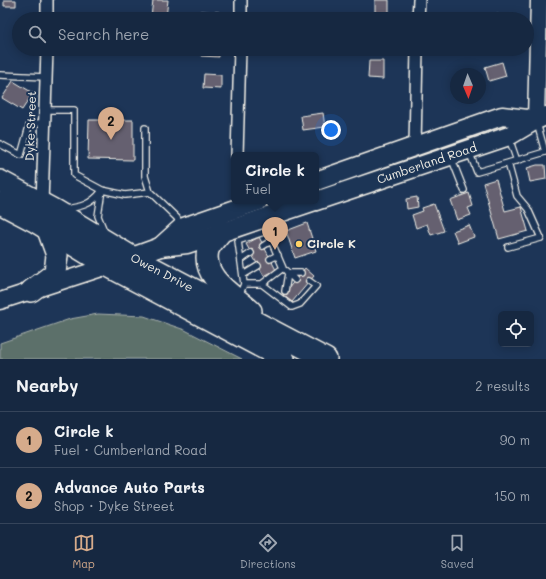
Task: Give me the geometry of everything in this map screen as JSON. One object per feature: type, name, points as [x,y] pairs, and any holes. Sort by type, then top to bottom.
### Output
[{"type":"highway","name":"Owen Drive","points":[[0,181],[48,215],[108,266],[284,359]]},
{"type":"highway","name":"Owen Drive","points":[[0,203],[48,215],[110,245],[326,359]]},
{"type":"highway","points":[[31,291],[55,273],[58,255],[48,215]]},
{"type":"highway","points":[[221,232],[208,250],[208,267],[217,283],[241,291],[277,334]]},
{"type":"main road","points":[[539,0],[541,118]]},
{"type":"main road","name":"Cumberland Road","points":[[319,180],[502,116],[541,118]]},
{"type":"main road","name":"Cumberland Road","points":[[319,200],[508,136],[541,118]]},
{"type":"main road","name":"Cumberland Road","points":[[160,247],[181,228],[250,204]]},
{"type":"main road","name":"Cumberland Road","points":[[0,302],[160,247],[187,244],[221,232],[265,225],[310,204]]},
{"type":"street","points":[[47,0],[47,12]]},
{"type":"street","points":[[241,0],[241,12]]},
{"type":"street","points":[[418,0],[418,12]]},
{"type":"street","name":"Dyke Street","points":[[46,56],[44,123],[48,215]]},
{"type":"street","points":[[237,152],[240,56]]},
{"type":"street","points":[[415,146],[417,56]]},
{"type":"lane","points":[[0,75],[46,76]]},
{"type":"lane","points":[[45,110],[74,110],[74,175],[102,190],[125,195],[150,192]]},
{"type":"lane","points":[[468,149],[477,172],[545,152],[541,118]]},
{"type":"lane","points":[[0,144],[21,155],[30,123],[44,123]]},
{"type":"lane","points":[[145,128],[145,176],[150,192],[177,218],[181,228]]},
{"type":"lane","points":[[508,136],[516,161]]},
{"type":"lane","points":[[450,155],[464,190]]},
{"type":"lane","points":[[508,164],[517,196],[528,209],[541,238],[508,247]]},
{"type":"lane","points":[[48,215],[84,206],[96,199],[102,190]]},
{"type":"lane","points":[[102,190],[98,216],[110,245]]},
{"type":"lane","points":[[283,268],[262,284],[241,291],[243,275],[238,241],[265,225],[283,268],[295,280]]},
{"type":"lane","points":[[263,246],[271,241]]},
{"type":"lane","points":[[241,260],[251,253]]},
{"type":"lane","points":[[270,259],[278,255]]},
{"type":"lane","points":[[243,275],[258,266]]},
{"type":"lane","points":[[288,273],[301,273]]},
{"type":"lane","points":[[288,273],[290,286]]},
{"type":"lane","points":[[286,291],[288,273]]},
{"type":"lane","points":[[262,284],[292,306],[300,304],[316,286],[309,280]]},
{"type":"lane","points":[[304,287],[310,292]]},
{"type":"lane","points":[[299,293],[305,298]]},
{"type":"lane","points":[[294,299],[300,304]]},
{"type":"green space","points":[[98,314],[144,316],[185,330],[242,359],[0,359],[0,343],[70,319]]},
{"type":"building","points":[[4,0],[16,0],[16,6],[4,6]]},
{"type":"building","points":[[153,0],[168,0],[167,12],[152,12]]},
{"type":"building","points":[[375,0],[389,0],[389,12],[375,12]]},
{"type":"building","points":[[369,61],[383,61],[383,79],[368,78]]},
{"type":"building","points":[[502,62],[506,76],[489,81],[485,67]]},
{"type":"building","points":[[204,74],[221,75],[221,89],[203,88]]},
{"type":"building","points":[[13,81],[33,93],[22,110],[2,98]]},
{"type":"building","points":[[323,113],[325,127],[303,130],[301,116]]},
{"type":"building","points":[[89,120],[133,120],[133,160],[88,159]]},
{"type":"building","points":[[537,165],[545,165],[546,179],[530,182],[527,168]]},
{"type":"building","points":[[496,179],[505,211],[521,207],[528,231],[499,239],[483,183]]},
{"type":"building","points":[[469,193],[473,206],[468,208],[471,215],[457,220],[450,200]]},
{"type":"building","points":[[417,197],[418,207],[407,209],[406,199]]},
{"type":"building","points":[[434,204],[444,231],[431,235],[427,224],[416,228],[412,215],[423,211],[422,208]]},
{"type":"building","points":[[307,223],[316,251],[295,258],[286,231]]},
{"type":"building","points":[[469,225],[474,237],[458,243],[453,231]]},
{"type":"building","points":[[259,237],[276,270],[264,276],[246,244]]},
{"type":"building","points":[[305,268],[314,276],[292,302],[283,295]]},
{"type":"place","name":"Advance Auto Parts","points":[[111,140]]},
{"type":"place","name":"Circle K","points":[[299,244]]},
{"type":"place","name":"Circle k","points":[[275,250]]}]
